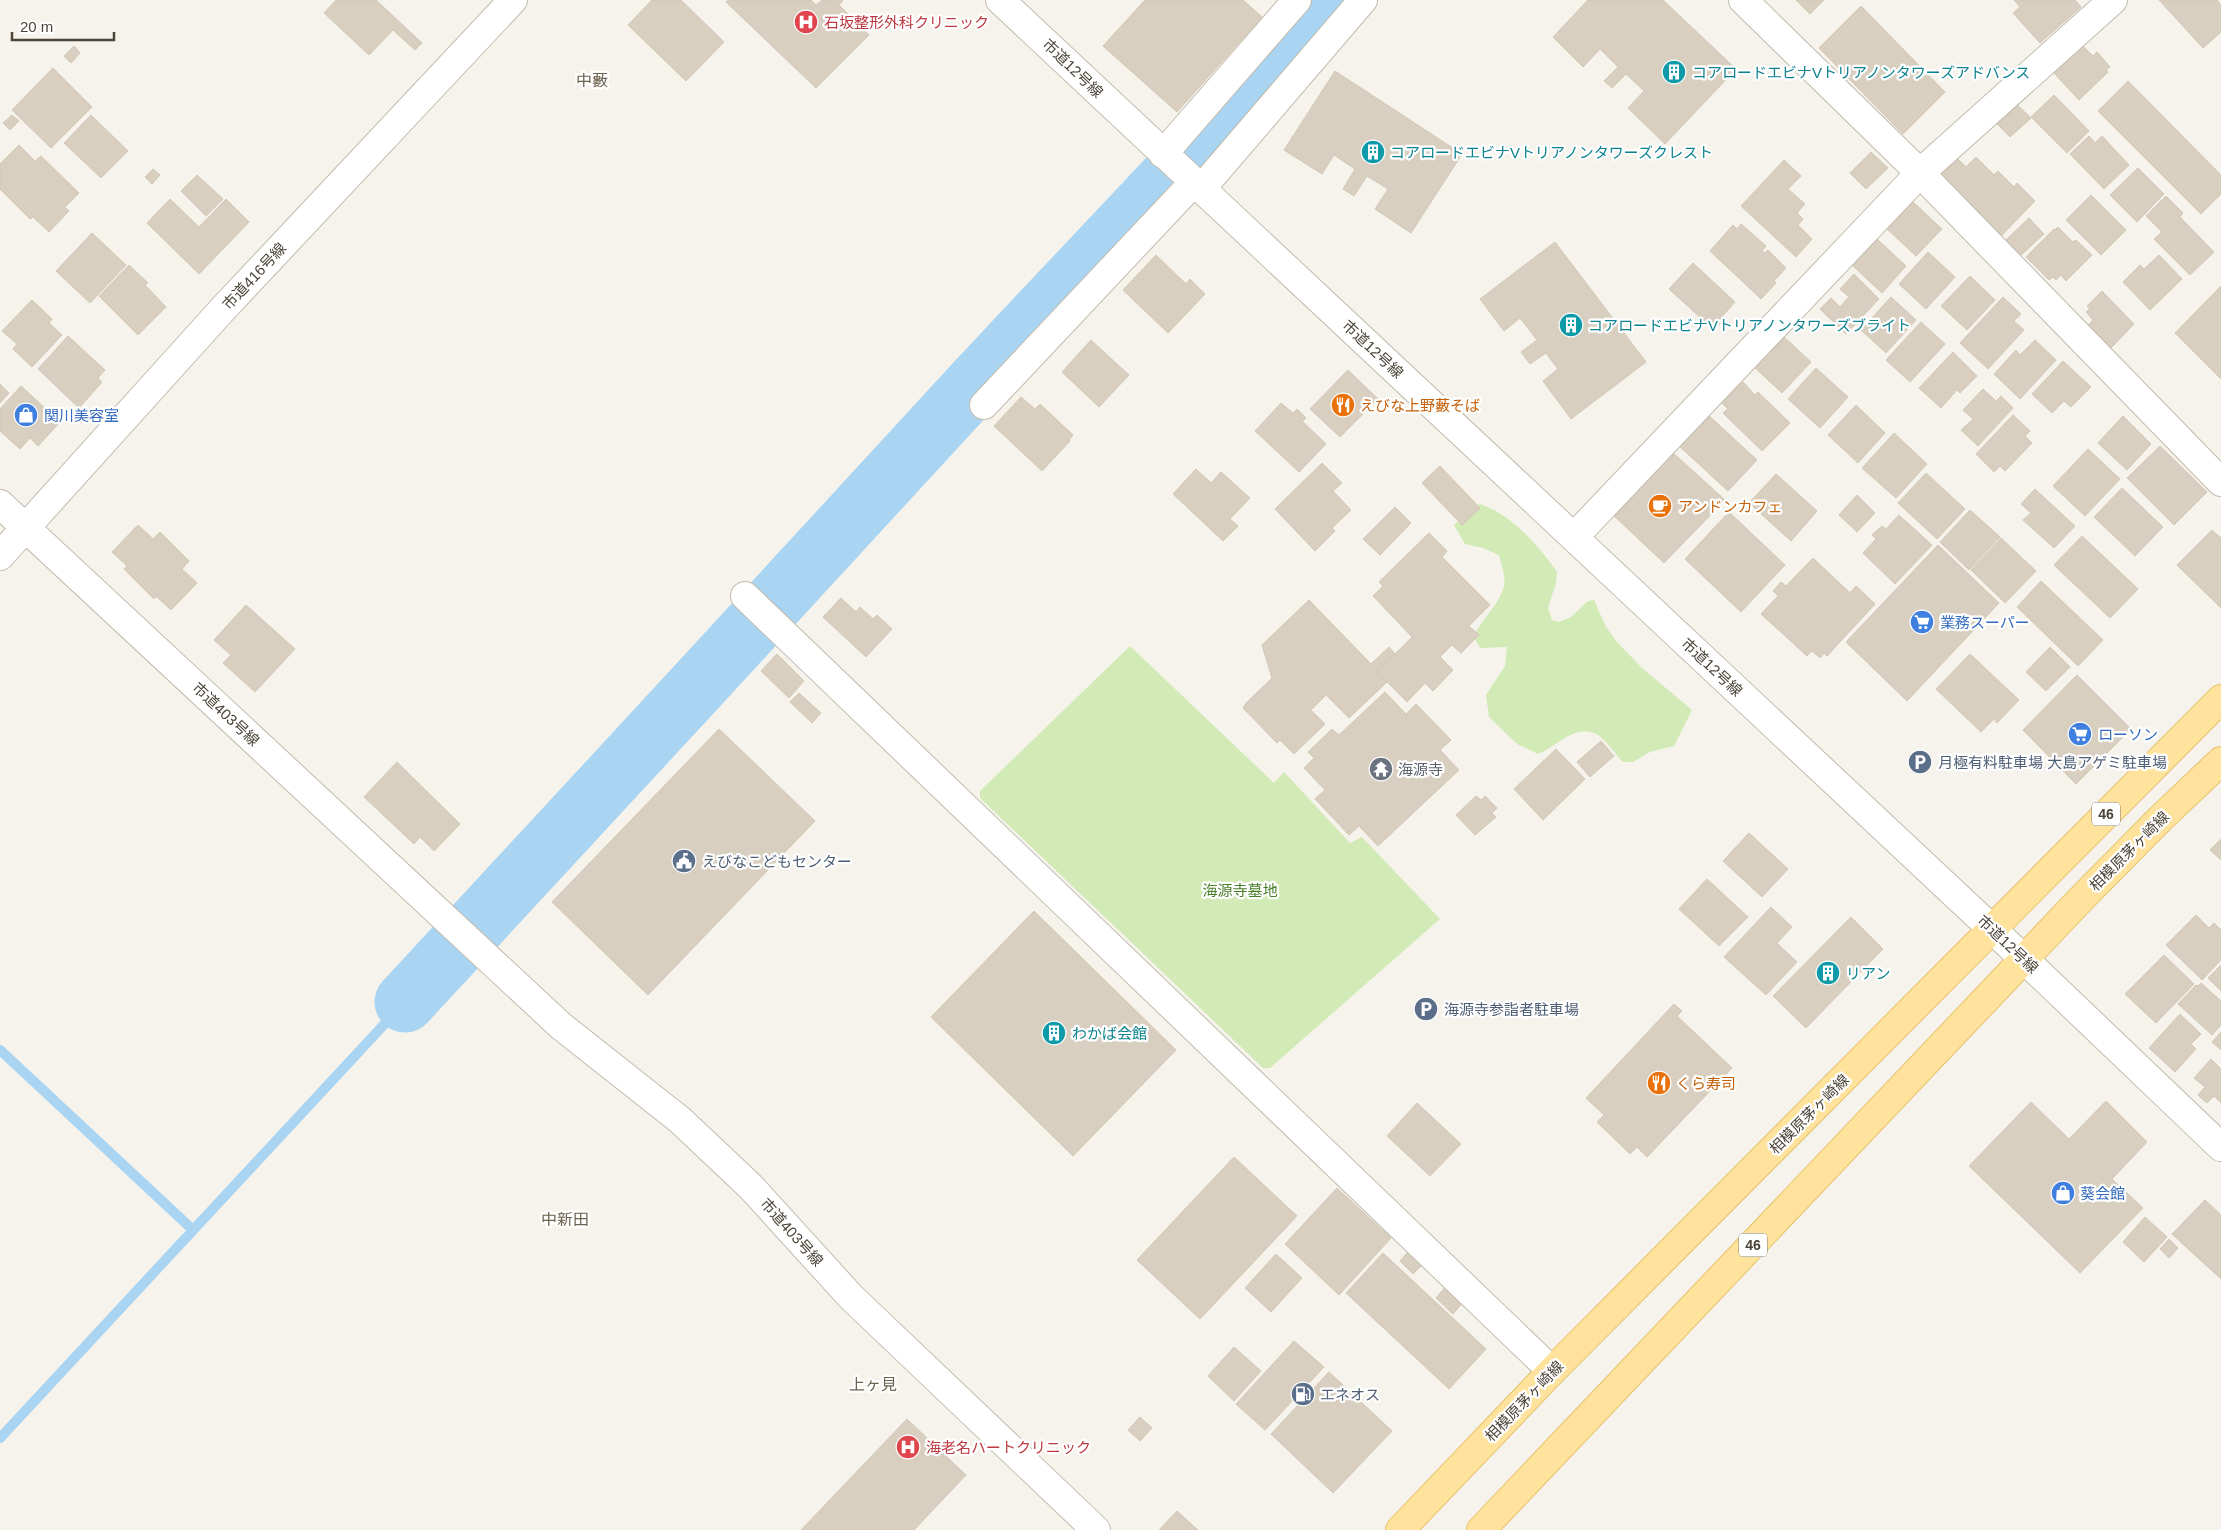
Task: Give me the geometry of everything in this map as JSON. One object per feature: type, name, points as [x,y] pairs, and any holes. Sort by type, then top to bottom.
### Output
[{"type":"main road","name":"相模原茅ヶ崎線","points":[[1400,1530],[1552,1371],[2221,699]]},
{"type":"main road","name":"相模原茅ヶ崎線","points":[[1481,1530],[2024,959],[2153,826],[2221,762]]},
{"type":"street","name":"市道416号線","points":[[0,556],[222,310],[513,0]]},
{"type":"street","name":"市道12号線","points":[[1000,0],[2024,959],[2221,1147]]},
{"type":"street","points":[[1165,155],[1297,0]]},
{"type":"street","points":[[984,405],[1364,0]]},
{"type":"street","points":[[1743,0],[1920,173],[2221,482]]},
{"type":"street","points":[[1574,537],[1920,173],[2112,0]]},
{"type":"street","name":"市道403号線","points":[[0,504],[561,1026],[680,1120],[757,1193],[851,1297],[1096,1530]]},
{"type":"street","points":[[749,599],[1552,1371]]},
{"type":"green space","points":[[1480,504],[1503,515],[1513,523],[1533,542],[1557,572],[1556,583],[1548,608],[1552,620],[1559,622],[1571,617],[1588,601],[1594,600],[1605,625],[1616,641],[1642,668],[1692,710],[1674,746],[1650,752],[1633,762],[1623,762],[1598,735],[1582,731],[1567,737],[1538,754],[1517,744],[1489,717],[1486,695],[1505,666],[1507,647],[1480,648],[1474,637],[1502,593],[1504,575],[1499,555],[1483,548],[1465,544],[1454,525],[1465,514]]},
{"type":"green space","name":"海源寺墓地","points":[[1130,646],[1274,783],[1284,772],[1350,843],[1362,837],[1440,919],[1270,1068],[1263,1068],[980,798],[980,791]]},
{"type":"building","points":[[336,0],[376,0],[422,43],[415,50],[393,30],[369,55],[324,13]]},
{"type":"building","points":[[652,0],[681,0],[724,42],[686,81],[628,25]]},
{"type":"building","points":[[728,0],[811,0],[816,5],[822,0],[843,0],[839,5],[869,35],[816,88],[726,2]]},
{"type":"building","points":[[1145,0],[1243,0],[1262,17],[1177,112],[1103,46]]},
{"type":"building","name":"コアロードエビナVトリアノンタワーズアドバンス","points":[[1588,0],[1663,0],[1736,69],[1665,144],[1628,108],[1644,91],[1626,74],[1612,88],[1604,81],[1618,67],[1600,49],[1583,67],[1553,37]]},
{"type":"building","points":[[1796,0],[1824,0],[1810,14]]},
{"type":"building","points":[[2014,0],[2075,0],[2081,7],[2040,43],[2013,13],[2020,7]]},
{"type":"building","points":[[2159,0],[2217,0],[2221,5],[2221,32],[2203,48]]},
{"type":"building","points":[[1861,6],[1945,92],[1903,134],[1819,48]]},
{"type":"building","points":[[2082,45],[2093,56],[2097,52],[2110,67],[2106,70],[2108,72],[2079,100],[2053,72]]},
{"type":"building","points":[[74,46],[80,53],[71,63],[64,56]]},
{"type":"building","points":[[53,68],[92,107],[51,148],[12,110]]},
{"type":"building","name":"コアロードエビナVトリアノンタワーズクレスト","points":[[1335,71],[1462,154],[1411,233],[1375,209],[1388,189],[1367,176],[1354,196],[1343,189],[1355,169],[1334,155],[1322,174],[1284,150]]},
{"type":"building","points":[[2128,81],[2221,175],[2221,194],[2201,214],[2098,111]]},
{"type":"building","points":[[2054,95],[2089,131],[2067,153],[2031,117]]},
{"type":"building","points":[[2012,100],[2031,118],[2010,137],[1992,119]]},
{"type":"building","points":[[12,115],[19,121],[10,130],[3,123]]},
{"type":"building","points":[[91,115],[128,151],[101,178],[64,143]]},
{"type":"building","points":[[2089,136],[2095,143],[2102,136],[2129,165],[2104,189],[2070,154]]},
{"type":"building","points":[[19,145],[35,161],[41,156],[79,193],[65,207],[69,211],[49,232],[33,217],[30,219],[0,189],[0,164]]},
{"type":"building","points":[[1871,152],[1888,168],[1866,189],[1850,173]]},
{"type":"building","points":[[1956,157],[1966,167],[1976,157],[1994,175],[1998,171],[2014,187],[2017,183],[2035,201],[2001,236],[1939,174]]},
{"type":"building","points":[[1784,160],[1801,176],[1788,189],[1805,204],[1797,213],[1803,219],[1798,225],[1812,239],[1796,257],[1741,206]]},
{"type":"building","points":[[2138,168],[2164,194],[2137,222],[2110,195]]},
{"type":"building","points":[[153,169],[160,175],[152,184],[145,177]]},
{"type":"building","points":[[197,175],[223,199],[206,216],[181,191]]},
{"type":"building","points":[[2091,195],[2126,230],[2101,255],[2066,220]]},
{"type":"building","points":[[2166,196],[2183,213],[2180,217],[2214,252],[2190,275],[2154,239],[2162,232],[2146,216]]},
{"type":"building","points":[[170,199],[199,227],[226,199],[249,222],[199,274],[147,223]]},
{"type":"building","points":[[1912,201],[1942,229],[1916,256],[1886,228]]},
{"type":"building","points":[[2029,218],[2044,234],[2020,256],[2006,240]]},
{"type":"building","points":[[1741,224],[1766,246],[1762,251],[1765,253],[1768,250],[1786,268],[1774,281],[1776,283],[1761,299],[1710,251],[1733,225],[1737,229]]},
{"type":"building","points":[[2058,227],[2073,242],[2076,240],[2092,255],[2066,281],[2061,275],[2056,280],[2053,277],[2049,280],[2026,257]]},
{"type":"building","points":[[92,233],[126,265],[90,303],[56,271]]},
{"type":"building","points":[[1877,239],[1906,266],[1882,293],[1852,265]]},
{"type":"building","name":"コアロードエビナVトリアノンタワーズブライト","points":[[1555,242],[1646,362],[1571,419],[1543,381],[1558,369],[1546,353],[1530,364],[1521,352],[1537,340],[1520,318],[1504,331],[1480,299]]},
{"type":"building","points":[[1928,252],[1955,277],[1926,309],[1899,284]]},
{"type":"building","points":[[1156,255],[1186,284],[1190,279],[1205,294],[1168,333],[1123,290]]},
{"type":"building","points":[[2159,255],[2182,279],[2150,310],[2123,282],[2140,265],[2144,269]]},
{"type":"building","points":[[1693,263],[1735,302],[1718,321],[1720,324],[1714,330],[1669,289]]},
{"type":"building","points":[[129,265],[148,283],[145,285],[166,307],[138,335],[99,296]]},
{"type":"building","points":[[1854,274],[1879,299],[1846,334],[1820,309],[1831,298],[1840,307],[1849,297],[1840,289]]},
{"type":"building","points":[[1970,276],[1995,300],[1967,330],[1941,306]]},
{"type":"building","points":[[2221,286],[2221,379],[2175,333]]},
{"type":"building","points":[[2102,291],[2134,324],[2110,349],[2087,326],[2093,320],[2086,312],[2090,309],[2087,306]]},
{"type":"building","points":[[1891,297],[1916,320],[1886,353],[1861,330]]},
{"type":"building","points":[[2003,297],[2021,314],[2014,321],[2024,330],[1988,369],[1960,343]]},
{"type":"building","points":[[32,300],[52,319],[49,323],[62,335],[32,367],[13,349],[17,344],[2,331]]},
{"type":"building","points":[[1921,322],[1945,344],[1910,382],[1886,360]]},
{"type":"building","points":[[1782,335],[1811,362],[1782,393],[1753,366]]},
{"type":"building","points":[[68,336],[105,370],[98,378],[102,382],[79,408],[38,369]]},
{"type":"building","points":[[1091,340],[1129,375],[1099,407],[1062,372]]},
{"type":"building","points":[[2035,340],[2056,360],[2020,399],[1994,374],[2016,350],[2020,355]]},
{"type":"building","points":[[1953,352],[1977,376],[1960,393],[1957,390],[1941,408],[1919,388]]},
{"type":"building","points":[[2063,361],[2091,387],[2071,407],[2064,401],[2052,413],[2032,394]]},
{"type":"building","points":[[1816,368],[1848,397],[1820,428],[1788,399]]},
{"type":"building","points":[[1348,370],[1378,399],[1340,437],[1310,409]]},
{"type":"building","points":[[1743,382],[1755,395],[1758,392],[1790,423],[1762,451],[1723,413],[1728,409],[1722,403]]},
{"type":"building","points":[[0,384],[9,393],[0,403]]},
{"type":"building","name":"関川美容室","points":[[21,386],[60,422],[38,446],[30,438],[20,449],[0,431],[0,409]]},
{"type":"building","points":[[1983,389],[1996,401],[2001,396],[2013,408],[1978,446],[1961,430],[1973,419],[1963,410]]},
{"type":"building","points":[[1021,397],[1035,409],[1040,404],[1073,435],[1070,441],[1042,471],[994,426]]},
{"type":"building","points":[[1281,403],[1293,413],[1297,409],[1306,418],[1302,421],[1326,444],[1299,472],[1255,431]]},
{"type":"building","points":[[1856,405],[1885,433],[1858,463],[1828,435]]},
{"type":"building","points":[[1706,413],[1757,460],[1728,491],[1677,444]]},
{"type":"building","points":[[2013,415],[2030,431],[2025,436],[2032,443],[2005,471],[2000,466],[1994,472],[1976,454]]},
{"type":"building","points":[[2123,416],[2151,444],[2127,470],[2098,443]]},
{"type":"building","points":[[1894,433],[1927,464],[1896,498],[1862,468]]},
{"type":"building","points":[[2160,446],[2207,492],[2174,525],[2127,478]]},
{"type":"building","points":[[2088,449],[2120,479],[2085,516],[2053,486]]},
{"type":"building","points":[[1670,450],[1725,500],[1664,563],[1611,513]]},
{"type":"building","points":[[1322,463],[1342,483],[1333,491],[1351,510],[1332,528],[1335,531],[1315,551],[1275,509]]},
{"type":"building","points":[[1440,466],[1480,508],[1462,525],[1422,483]]},
{"type":"building","points":[[1196,469],[1211,483],[1221,472],[1250,498],[1230,519],[1238,526],[1223,541],[1173,494]]},
{"type":"building","points":[[1926,473],[1965,509],[1937,539],[1898,503]]},
{"type":"building","points":[[1776,474],[1817,511],[1791,541],[1749,503]]},
{"type":"building","points":[[2122,488],[2163,527],[2135,556],[2094,517]]},
{"type":"building","points":[[2035,489],[2075,526],[2054,548],[2023,520],[2031,513],[2021,504]]},
{"type":"building","points":[[1857,495],[1875,513],[1857,532],[1839,515]]},
{"type":"building","points":[[1395,507],[1411,523],[1380,555],[1363,539]]},
{"type":"building","points":[[1970,510],[2000,537],[1969,570],[1940,542]]},
{"type":"building","points":[[1729,512],[1785,565],[1741,612],[1685,559]]},
{"type":"building","points":[[1899,515],[1932,545],[1895,584],[1863,553],[1876,539],[1872,535],[1882,526],[1886,529]]},
{"type":"building","points":[[138,525],[153,539],[160,532],[189,561],[182,569],[197,583],[171,610],[156,596],[154,599],[124,569],[127,566],[112,552]]},
{"type":"building","points":[[2212,530],[2221,538],[2221,608],[2177,565]]},
{"type":"building","points":[[1429,533],[1447,551],[1442,557],[1490,605],[1469,626],[1479,635],[1461,653],[1452,645],[1440,657],[1453,670],[1433,691],[1425,683],[1407,702],[1377,672],[1412,637],[1373,596],[1383,586],[1379,582]]},
{"type":"building","points":[[2082,536],[2138,589],[2110,618],[2054,565]]},
{"type":"building","points":[[2001,538],[2036,571],[2005,603],[1971,570]]},
{"type":"building","name":"業務スーパー","points":[[1938,545],[1999,603],[1907,701],[1846,642]]},
{"type":"building","points":[[1813,558],[1850,593],[1856,586],[1875,604],[1827,656],[1824,653],[1820,658],[1812,651],[1807,656],[1761,614],[1778,596],[1773,591],[1781,582],[1786,586]]},
{"type":"building","points":[[2041,581],[2103,640],[2078,666],[2017,607]]},
{"type":"building","points":[[841,598],[856,612],[860,607],[873,619],[877,615],[892,629],[866,657],[823,617]]},
{"type":"building","points":[[1309,600],[1371,664],[1389,647],[1395,654],[1377,672],[1387,682],[1349,718],[1326,695],[1311,710],[1325,724],[1294,754],[1280,740],[1277,743],[1243,708],[1272,678],[1262,645]]},
{"type":"building","points":[[246,605],[295,649],[255,692],[223,663],[231,655],[214,640]]},
{"type":"building","points":[[2050,647],[2070,667],[2046,691],[2026,672]]},
{"type":"building","points":[[777,654],[804,681],[789,698],[761,671]]},
{"type":"building","points":[[1970,654],[2019,700],[1997,723],[1994,719],[1981,732],[1936,689]]},
{"type":"building","points":[[2077,675],[2131,729],[2076,784],[2023,730]]},
{"type":"building","name":"海源寺","points":[[1385,692],[1406,714],[1416,704],[1451,740],[1440,750],[1459,770],[1378,846],[1359,826],[1349,835],[1315,799],[1325,790],[1304,768],[1314,758],[1308,752],[1332,729],[1339,735]]},
{"type":"building","points":[[799,693],[821,713],[812,723],[790,702]]},
{"type":"building","name":"えびなこどもセンター","points":[[719,729],[815,821],[648,995],[552,902]]},
{"type":"building","points":[[1601,741],[1614,756],[1590,777],[1577,762]]},
{"type":"building","points":[[1556,749],[1585,779],[1543,820],[1514,789]]},
{"type":"building","points":[[397,762],[460,824],[434,851],[420,837],[414,844],[364,797]]},
{"type":"building","points":[[1476,796],[1481,800],[1485,796],[1497,808],[1492,813],[1496,817],[1475,835],[1456,815]]},
{"type":"building","points":[[1749,833],[1788,869],[1762,897],[1723,861]]},
{"type":"building","points":[[2221,839],[2221,860],[2210,850]]},
{"type":"building","points":[[1707,879],[1748,917],[1719,946],[1679,909]]},
{"type":"building","points":[[1771,907],[1792,927],[1777,943],[1797,962],[1766,995],[1724,957]]},
{"type":"building","name":"わかば会館","points":[[1034,911],[1176,1050],[1073,1156],[931,1017]]},
{"type":"building","points":[[2196,915],[2209,928],[2214,923],[2221,930],[2221,960],[2202,980],[2166,945]]},
{"type":"building","name":"リアン","points":[[1851,917],[1883,949],[1806,1028],[1773,996]]},
{"type":"building","points":[[2164,955],[2194,984],[2156,1023],[2125,994]]},
{"type":"building","points":[[2221,965],[2221,991],[2208,978]]},
{"type":"building","points":[[2201,983],[2221,1001],[2221,1025],[2212,1035],[2178,1004],[2196,985],[2198,986]]},
{"type":"building","name":"くら寿司","points":[[1674,1004],[1682,1011],[1677,1016],[1732,1068],[1647,1157],[1637,1147],[1630,1154],[1597,1122],[1604,1115],[1586,1098]]},
{"type":"building","points":[[2180,1014],[2201,1034],[2191,1044],[2196,1049],[2175,1072],[2149,1048]]},
{"type":"building","points":[[2221,1032],[2221,1050],[2212,1042]]},
{"type":"building","points":[[2211,1059],[2221,1069],[2221,1103],[2214,1096],[2207,1103],[2198,1095],[2205,1087],[2194,1078]]},
{"type":"building","name":"葵会館","points":[[2106,1101],[2147,1142],[2112,1179],[2143,1208],[2080,1273],[1969,1166],[2031,1102],[2069,1139]]},
{"type":"building","points":[[1417,1103],[1461,1144],[1430,1176],[1387,1136]]},
{"type":"building","points":[[1234,1157],[1297,1216],[1200,1319],[1137,1260]]},
{"type":"building","points":[[1337,1188],[1391,1238],[1339,1295],[1285,1244]]},
{"type":"building","points":[[2205,1200],[2221,1215],[2221,1279],[2172,1234]]},
{"type":"building","points":[[2145,1217],[2167,1237],[2144,1262],[2123,1242]]},
{"type":"building","points":[[2169,1239],[2178,1248],[2169,1258],[2160,1249]]},
{"type":"building","points":[[1383,1253],[1486,1349],[1449,1389],[1346,1293]]},
{"type":"building","points":[[1407,1253],[1421,1266],[1413,1274],[1400,1261]]},
{"type":"building","points":[[1276,1254],[1302,1278],[1271,1312],[1245,1288]]},
{"type":"building","points":[[1446,1286],[1463,1302],[1453,1314],[1436,1298]]},
{"type":"building","points":[[1294,1341],[1324,1367],[1265,1430],[1236,1404]]},
{"type":"building","points":[[1234,1347],[1261,1371],[1234,1401],[1208,1376]]},
{"type":"building","points":[[1329,1372],[1392,1431],[1333,1493],[1271,1434]]},
{"type":"building","points":[[1140,1417],[1152,1428],[1140,1441],[1128,1430]]},
{"type":"building","name":"海老名ハートクリニック","points":[[907,1419],[966,1475],[914,1530],[801,1530]]},
{"type":"building","points":[[1177,1511],[1198,1530],[1159,1530]]},
{"type":"waterway","points":[[405,1002],[977,382],[1200,145],[1331,0]]},
{"type":"waterway","points":[[0,1438],[405,1002]]},
{"type":"waterway","points":[[0,1050],[193,1230]]},
{"type":"place","name":"石坂整形外科クリニック","points":[[806,22]]},
{"type":"place","name":"コアロードエビナVトリアノンタワーズアドバンス","points":[[1674,72]]},
{"type":"place","name":"コアロードエビナVトリアノンタワーズクレスト","points":[[1373,152]]},
{"type":"place","name":"コアロードエビナVトリアノンタワーズブライト","points":[[1571,325]]},
{"type":"place","name":"えびな上野藪そば","points":[[1343,405]]},
{"type":"place","name":"関川美容室","points":[[26,415]]},
{"type":"place","name":"アンドンカフェ","points":[[1660,506]]},
{"type":"place","name":"業務スーパー","points":[[1922,622]]},
{"type":"place","name":"ローソン","points":[[2080,734]]},
{"type":"place","name":"月極有料駐車場 大島アゲミ駐車場","points":[[1920,762]]},
{"type":"place","name":"海源寺","points":[[1381,769]]},
{"type":"place","name":"えびなこどもセンター","points":[[684,861]]},
{"type":"place","name":"リアン","points":[[1828,973]]},
{"type":"place","name":"海源寺参詣者駐車場","points":[[1426,1009]]},
{"type":"place","name":"わかば会館","points":[[1054,1033]]},
{"type":"place","name":"くら寿司","points":[[1659,1083]]},
{"type":"place","name":"葵会館","points":[[2063,1193]]},
{"type":"place","name":"エネオス","points":[[1303,1394]]},
{"type":"place","name":"海老名ハートクリニック","points":[[908,1447]]},
{"type":"district","name":"中藪","points":[[592,80]]},
{"type":"district","name":"中新田","points":[[565,1219]]},
{"type":"district","name":"上ヶ見","points":[[873,1384]]}]
